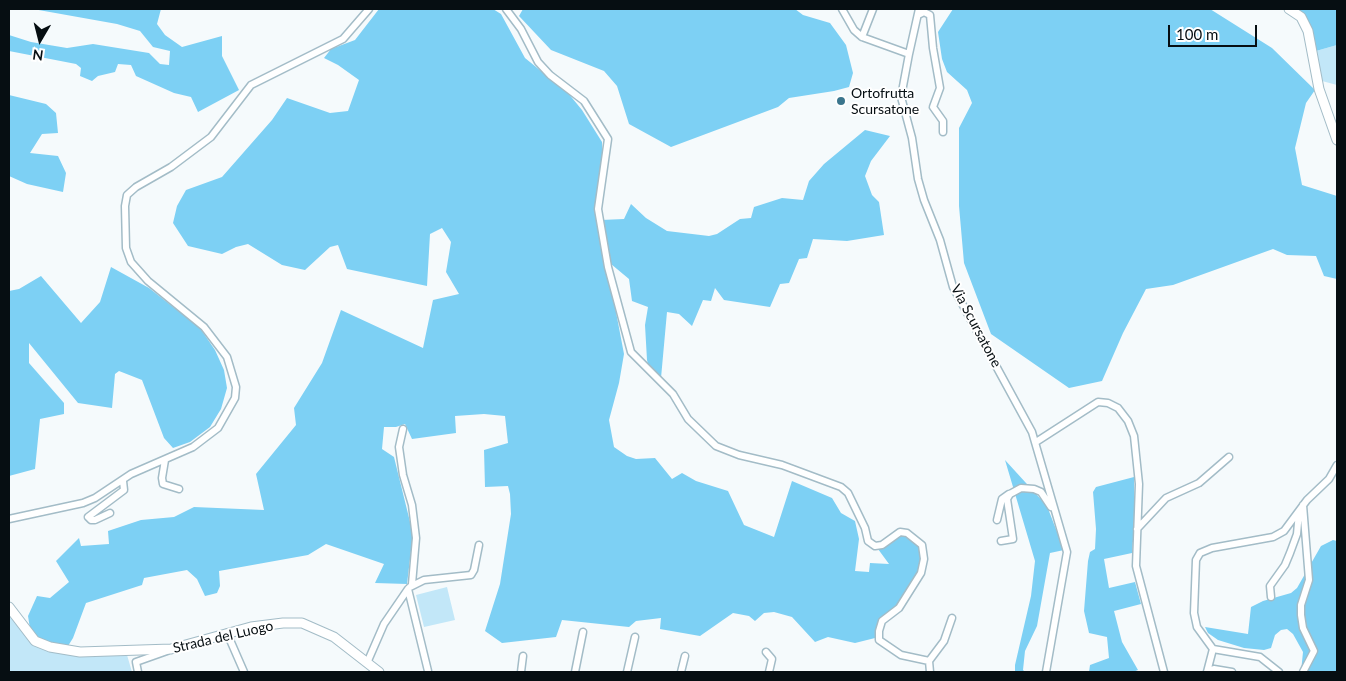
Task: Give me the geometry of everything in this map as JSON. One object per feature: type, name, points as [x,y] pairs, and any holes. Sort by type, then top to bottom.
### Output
[{"type":"street","points":[[9,519],[82,504],[103,494],[131,474],[193,447],[218,428],[235,398],[236,387],[227,357],[219,343],[204,327],[148,281],[132,262],[126,248],[125,206],[127,195],[136,187],[171,167],[211,138],[251,85],[343,40],[369,9]]},
{"type":"street","points":[[502,9],[507,9],[521,29],[538,62],[550,75],[584,101],[608,139],[598,209],[608,267],[631,352],[673,394],[688,419],[716,446],[739,455],[782,465],[841,488],[848,493],[865,528],[868,541],[875,546],[882,545],[900,532],[907,533],[922,545],[924,559],[921,573],[899,608],[882,621],[879,640],[902,655],[929,661]]},
{"type":"street","points":[[842,9],[854,30],[862,37],[909,54]]},
{"type":"street","points":[[862,37],[873,9]]},
{"type":"street","points":[[1289,9],[1301,17],[1308,31],[1319,88],[1337,140]]},
{"type":"street","points":[[919,12],[930,15],[933,48],[940,88],[933,107],[943,121],[944,132]]},
{"type":"street","name":"Via Scursatone","points":[[919,12],[901,96],[912,138],[918,179],[940,240],[953,287],[1036,442],[1067,552],[1046,672]]},
{"type":"street","points":[[1036,442],[1098,402],[1108,403],[1118,408],[1128,420],[1134,436],[1139,484],[1134,554],[1164,672]]},
{"type":"street","points":[[403,429],[399,447],[416,538],[410,587],[428,671]]},
{"type":"street","points":[[1137,529],[1166,498],[1199,483],[1229,456]]},
{"type":"street","points":[[164,460],[162,480],[170,487],[179,489]]},
{"type":"street","points":[[1279,672],[1260,658],[1213,648],[1197,627],[1194,613],[1196,560],[1200,553],[1212,548],[1273,537],[1284,531],[1301,508],[1329,479],[1337,465]]},
{"type":"street","points":[[110,513],[95,520],[90,520],[88,517],[124,490],[123,481]]},
{"type":"street","points":[[997,520],[1002,499],[1021,488],[1041,492],[1055,511]]},
{"type":"street","points":[[1000,541],[1013,539],[1007,499],[1010,494]]},
{"type":"street","points":[[1270,597],[1270,586],[1285,565],[1297,534],[1301,508]]},
{"type":"street","points":[[1301,508],[1309,580],[1301,615],[1303,628],[1314,651],[1303,672]]},
{"type":"street","points":[[367,663],[384,624],[410,587],[436,578],[471,575],[479,545]]},
{"type":"street","name":"Strada del Luogo","points":[[9,607],[29,635],[40,644],[80,652],[171,650],[227,633],[283,623],[302,624],[334,637],[379,672]]},
{"type":"street","points":[[930,672],[929,661],[944,641],[952,618]]},
{"type":"street","points":[[575,672],[583,632]]},
{"type":"street","points":[[227,633],[244,672]]},
{"type":"street","points":[[627,672],[635,637]]},
{"type":"street","points":[[1207,672],[1213,648]]},
{"type":"street","points":[[138,672],[136,662],[171,650]]},
{"type":"street","points":[[766,652],[772,659],[769,672]]},
{"type":"street","points":[[521,672],[522,656]]},
{"type":"street","points":[[681,672],[685,656]]},
{"type":"street","points":[[1207,672],[1214,669],[1232,672]]},
{"type":"shaded area","points":[[33,9],[161,9],[157,24],[165,35],[182,47],[222,36],[222,56],[239,90],[198,112],[191,97],[174,93],[136,76],[131,65],[118,64],[115,72],[98,76],[92,81],[80,76],[81,68],[76,64],[9,51],[9,35],[31,42],[67,48],[93,44],[149,53],[160,64],[169,65],[170,51],[153,47],[140,31],[117,24]]},
{"type":"shaded area","points":[[379,9],[493,9],[501,14],[525,58],[568,93],[582,110],[602,142],[603,169],[596,210],[601,220],[624,219],[631,204],[646,218],[667,231],[709,236],[717,234],[740,219],[751,218],[754,207],[782,198],[803,200],[809,181],[824,164],[865,130],[890,136],[871,161],[865,176],[872,195],[879,202],[884,235],[847,241],[813,239],[807,258],[799,259],[789,283],[780,284],[770,307],[724,300],[715,288],[711,301],[703,300],[692,326],[679,314],[667,312],[661,378],[649,368],[647,360],[645,325],[648,307],[632,301],[629,279],[611,264],[608,270],[624,354],[619,383],[609,420],[614,447],[627,456],[636,459],[655,458],[672,479],[682,473],[696,481],[728,491],[744,525],[774,537],[792,481],[832,498],[841,513],[855,521],[859,539],[855,571],[869,572],[870,563],[889,564],[878,549],[900,534],[907,535],[921,546],[921,573],[897,607],[877,627],[875,638],[855,643],[828,637],[815,642],[792,617],[774,612],[764,613],[755,621],[749,616],[733,613],[700,636],[660,629],[661,618],[636,621],[629,627],[562,620],[556,637],[502,643],[485,631],[500,584],[511,514],[510,494],[508,486],[485,487],[484,450],[508,443],[505,416],[484,414],[455,416],[456,433],[412,439],[405,424],[396,427],[384,427],[382,449],[394,457],[413,534],[407,584],[375,583],[384,564],[326,544],[308,555],[219,571],[220,586],[217,593],[205,596],[197,579],[187,570],[144,578],[142,585],[86,603],[73,638],[68,646],[51,645],[31,635],[28,616],[37,596],[50,598],[69,582],[56,561],[79,538],[81,546],[109,544],[108,531],[141,520],[174,517],[194,507],[264,510],[256,474],[296,425],[294,408],[322,363],[341,310],[423,348],[433,300],[459,294],[446,272],[451,242],[442,228],[430,234],[427,286],[347,269],[338,245],[330,247],[305,270],[282,265],[248,244],[236,247],[222,254],[188,246],[173,223],[177,206],[186,190],[222,177],[272,120],[287,98],[330,113],[348,111],[359,80],[338,65],[324,58],[331,49],[355,40]]},
{"type":"shaded area","points":[[523,9],[795,9],[803,15],[830,23],[846,45],[853,73],[849,87],[789,98],[778,107],[671,147],[629,124],[617,86],[604,71],[551,50],[519,16]]},
{"type":"shaded area","points":[[953,9],[1210,9],[1272,48],[1315,90],[1306,103],[1295,148],[1302,185],[1337,196],[1337,279],[1324,276],[1316,256],[1287,255],[1273,249],[1173,285],[1146,289],[1123,333],[1102,381],[1069,388],[991,334],[964,263],[959,206],[959,128],[972,103],[967,90],[947,72],[942,59],[938,32]]},
{"type":"shaded area","points":[[1291,9],[1337,9],[1337,45],[1316,51],[1315,41],[1306,24]]},
{"type":"shaded area","points":[[1337,45],[1337,85],[1322,81],[1316,51]]},
{"type":"shaded area","points":[[9,95],[46,104],[56,113],[58,133],[42,134],[30,153],[58,156],[66,173],[63,192],[27,184],[9,176]]},
{"type":"shaded area","points":[[111,267],[149,288],[200,328],[215,350],[224,370],[227,388],[221,409],[210,427],[190,442],[173,448],[164,438],[142,380],[119,371],[115,374],[112,408],[78,403],[29,343],[29,363],[64,403],[64,414],[40,419],[35,469],[9,476],[9,291],[19,289],[41,276],[81,323],[100,302]]},
{"type":"shaded area","points":[[1005,460],[1047,506],[1064,550],[1050,553],[1037,626],[1025,651],[1023,670],[1025,672],[1015,672],[1015,665],[1031,596],[1035,561]]},
{"type":"shaded area","points":[[1134,477],[1135,518],[1132,553],[1104,559],[1109,588],[1135,582],[1141,604],[1114,611],[1122,642],[1138,670],[1133,672],[1089,672],[1090,665],[1109,658],[1107,637],[1089,633],[1084,611],[1088,561],[1090,552],[1095,549],[1096,529],[1093,492],[1096,487]]},
{"type":"shaded area","points":[[1333,540],[1337,541],[1337,672],[1301,672],[1303,652],[1293,634],[1287,629],[1281,630],[1275,635],[1271,648],[1264,650],[1244,648],[1218,640],[1208,633],[1205,627],[1248,634],[1251,607],[1263,601],[1291,593],[1297,588],[1321,546]]},
{"type":"shaded area","points":[[447,587],[455,620],[424,627],[416,595]]},
{"type":"shaded area","points":[[9,612],[27,637],[38,647],[93,656],[127,655],[132,672],[9,672]]},
{"type":"place","name":"Ortofrutta Scursatone","points":[[841,101]]}]
